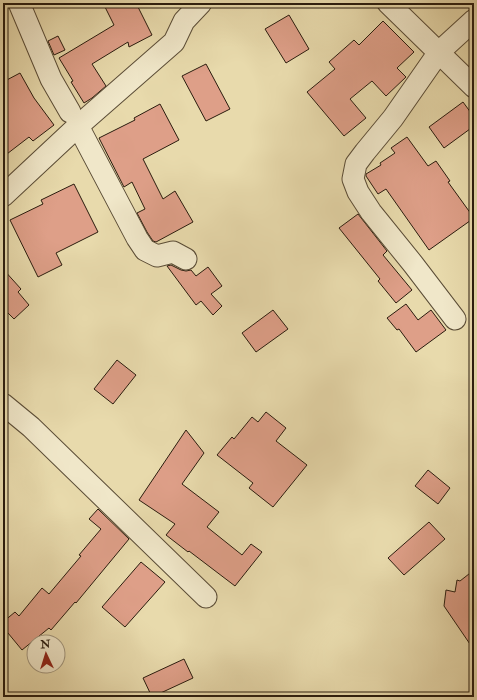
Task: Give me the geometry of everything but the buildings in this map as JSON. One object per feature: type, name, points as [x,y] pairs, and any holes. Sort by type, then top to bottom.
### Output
[{"type":"street","points":[[19,3],[51,79],[74,119],[137,238],[145,250],[157,256],[173,252],[186,259]]},
{"type":"street","points":[[3,196],[74,119],[174,42],[184,21],[201,3]]},
{"type":"street","points":[[388,3],[474,87]]},
{"type":"street","points":[[455,319],[372,212],[358,192],[353,179],[356,164],[393,118],[439,52],[474,20]]},
{"type":"street","points":[[3,404],[31,427],[206,597]]}]
